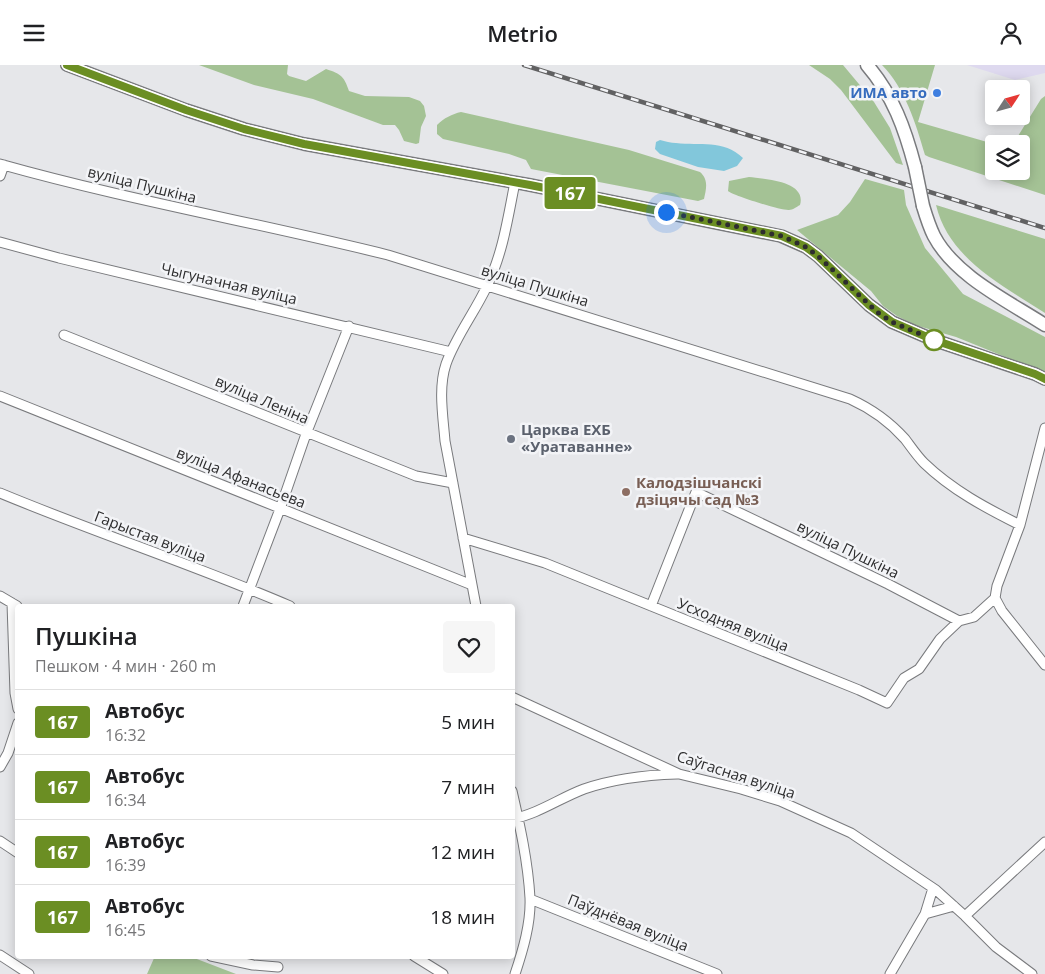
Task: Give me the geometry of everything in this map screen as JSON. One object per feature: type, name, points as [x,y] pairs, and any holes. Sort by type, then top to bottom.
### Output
[{"type":"main road","points":[[867,65],[902,121],[915,167],[923,206],[934,237],[947,255],[961,269],[1045,325]]},
{"type":"street","points":[[67,65],[186,110],[244,129],[304,144],[515,182],[782,236],[806,247],[818,256],[869,305],[892,322],[1045,379]]},
{"type":"street","points":[[0,176],[2,164]]},
{"type":"street","name":"вуліца Пушкіна","points":[[2,164],[195,212],[388,255],[850,399],[886,419],[923,462],[943,479],[964,494],[1020,525]]},
{"type":"street","points":[[476,604],[445,441],[442,393],[446,365],[488,285],[505,237],[515,182]]},
{"type":"street","name":"Чыгуначная вуліца","points":[[0,243],[59,259],[452,351]]},
{"type":"street","points":[[244,604],[280,509],[306,433],[349,326]]},
{"type":"street","name":"вуліца Леніна","points":[[64,335],[416,476],[453,483]]},
{"type":"street","name":"вуліца Афанасьева","points":[[0,396],[472,585]]},
{"type":"street","points":[[1045,427],[1020,525],[997,586],[995,598],[1002,611],[1045,665]]},
{"type":"street","name":"вуліца Пушкіна","points":[[651,606],[696,492],[888,584],[960,621]]},
{"type":"street","name":"Гарыстая вуліца","points":[[0,493],[285,604]]},
{"type":"street","name":"Усходняя вуліца","points":[[463,538],[545,563],[887,703],[904,678],[919,669],[940,639],[960,621]]},
{"type":"street","points":[[0,596],[15,605],[15,697]]},
{"type":"street","points":[[960,621],[974,617],[995,598]]},
{"type":"street","name":"Саўгасная вуліца","points":[[515,698],[680,774],[780,801],[851,833],[933,888],[996,947],[1032,974]]},
{"type":"street","points":[[0,767],[8,753],[15,732]]},
{"type":"street","points":[[515,974],[527,926],[530,899],[526,862],[515,819],[585,789],[614,781],[680,774]]},
{"type":"street","points":[[0,841],[15,851]]},
{"type":"street","points":[[965,916],[1045,842]]},
{"type":"street","points":[[890,974],[925,914],[933,888]]},
{"type":"street","name":"Паўднёвая вуліца","points":[[530,899],[717,974]]},
{"type":"street","points":[[925,914],[954,906]]},
{"type":"street","points":[[0,955],[29,974]]},
{"type":"street","points":[[225,959],[252,965],[278,967]]},
{"type":"street","points":[[420,959],[443,974]]},
{"type":"shaded area","points":[[967,65],[1045,65],[1045,73],[1015,80]]},
{"type":"green space","points":[[199,65],[288,65],[287,74],[289,76],[306,81],[326,69],[341,76],[349,91],[365,96],[409,97],[420,101],[424,106],[426,116],[421,127],[419,143],[404,141],[395,125],[383,125],[313,99],[254,85]]},
{"type":"green space","points":[[809,65],[843,65],[874,102],[890,128],[903,165],[896,163],[841,90],[830,79]]},
{"type":"green space","points":[[882,65],[935,65],[918,122],[985,141],[985,175],[925,155],[909,107],[890,74]]},
{"type":"green space","points":[[1045,96],[1045,195],[999,180],[1030,180],[1030,135],[1019,135],[1025,125],[1030,125],[1030,117]]},
{"type":"green space","points":[[461,112],[629,150],[700,172],[706,181],[704,199],[698,201],[531,169],[526,160],[509,154],[443,139],[437,134],[437,125],[448,117]]},
{"type":"green space","points":[[749,177],[774,180],[791,186],[800,197],[800,205],[785,210],[747,199],[728,191],[729,181]]},
{"type":"green space","points":[[865,179],[904,190],[906,205],[925,248],[963,294],[1045,337],[1045,373],[956,337],[915,325],[897,316],[883,306],[871,291],[797,230],[838,215],[850,202]]},
{"type":"green space","points":[[936,205],[1045,239],[1045,313],[995,281],[965,256],[952,241]]},
{"type":"green space","points":[[154,959],[197,959],[236,974],[147,974]]},
{"type":"water","points":[[660,140],[674,143],[719,146],[735,152],[743,158],[737,166],[724,171],[698,167],[660,154],[655,149],[656,142]]},
{"type":"railway","points":[[524,65],[1045,228]]},
{"type":"bus line","name":"167","points":[[67,65],[186,110],[244,129],[304,144],[530,185],[782,236],[806,247],[818,256],[869,305],[892,322],[934,340],[1045,379]]},
{"type":"place","name":"ИМА авто","points":[[937,93]]},
{"type":"place","name":"Царква ЕХБ «Уратаванне»","points":[[511,439]]},
{"type":"place","name":"Калодзішчанскі дзіцячы сад №3","points":[[626,492]]},
{"type":"route","points":[[666,212],[782,236],[806,247],[877,312],[892,322],[934,340]]}]
